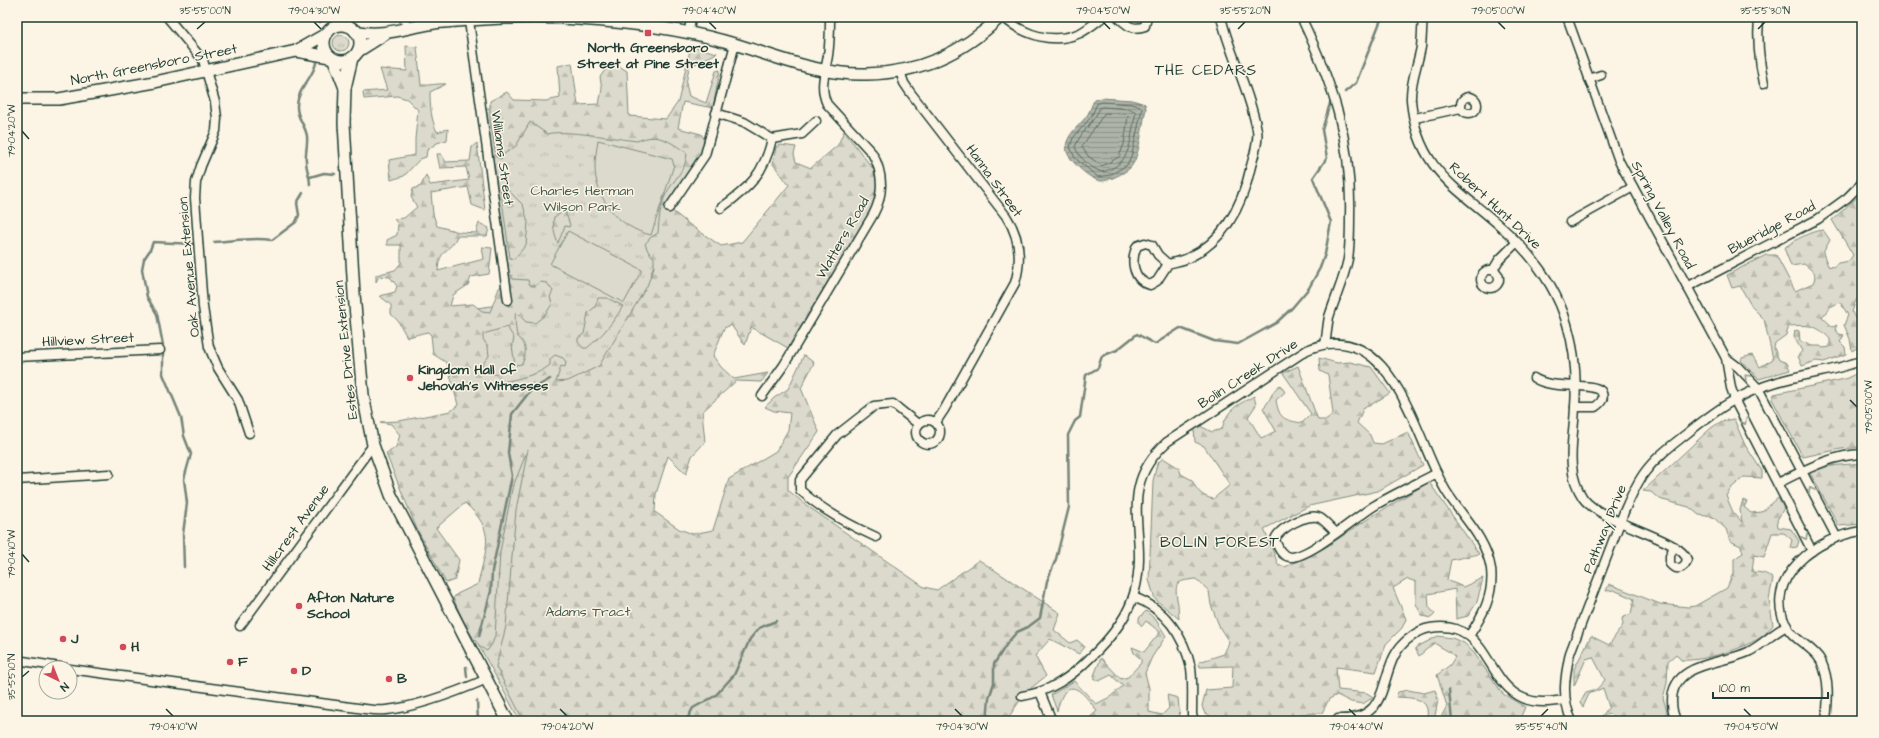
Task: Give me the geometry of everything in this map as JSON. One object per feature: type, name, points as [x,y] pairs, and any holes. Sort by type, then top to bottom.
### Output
[{"type":"main road","points":[[354,30],[385,34],[429,24],[532,18],[578,18],[637,24],[689,32],[825,71],[868,74],[900,71],[926,64],[954,52],[977,37],[1001,17]]},
{"type":"main road","points":[[355,55],[360,40],[354,30],[348,26],[338,26],[333,27],[326,34],[324,49],[332,58],[343,61],[355,55],[385,34]]},
{"type":"main road","name":"North Greensboro Street","points":[[17,99],[59,99],[207,71],[296,51],[326,34]]},
{"type":"main road","name":"North Greensboro Street","points":[[296,51],[332,58]]},
{"type":"main road","name":"Estes Drive Extension","points":[[355,55],[345,88],[344,123],[354,294],[363,395],[373,445],[391,495],[508,721]]},
{"type":"main road","name":"Estes Drive Extension","points":[[332,58],[345,88]]},
{"type":"street","name":"Oak Avenue Extension","points":[[167,17],[199,54],[207,71],[217,118],[216,131],[196,182],[195,198],[203,307],[212,356],[238,400],[249,433]]},
{"type":"street","points":[[404,17],[407,29]]},
{"type":"street","points":[[689,32],[691,17]]},
{"type":"street","name":"Watters Road","points":[[762,396],[784,365],[873,215],[880,198],[882,179],[872,153],[828,104],[823,95],[830,17]]},
{"type":"street","points":[[1001,17],[1023,31],[1036,36],[1053,39],[1068,37],[1082,32],[1103,17]]},
{"type":"street","points":[[1118,17],[1132,29],[1137,29],[1144,26],[1147,17]]},
{"type":"street","points":[[1168,264],[1158,255],[1152,245],[1145,243],[1137,246],[1133,255],[1136,275],[1142,283],[1150,285],[1158,281],[1168,264],[1187,259],[1202,251],[1220,233],[1236,213],[1243,197],[1255,149],[1257,132],[1254,118],[1220,17]]},
{"type":"street","points":[[1301,17],[1331,87],[1344,133],[1350,174],[1348,259],[1329,319],[1325,344]]},
{"type":"street","name":"Robert Hunt Drive","points":[[1423,17],[1421,46],[1411,98],[1423,150],[1433,165],[1458,191],[1517,242],[1533,260],[1547,278],[1561,307],[1572,344],[1576,386],[1571,455],[1572,472],[1582,497],[1594,509],[1674,546]]},
{"type":"street","name":"Spring Valley Road","points":[[1567,17],[1619,162],[1726,358],[1727,372],[1744,422],[1778,483],[1812,551]]},
{"type":"street","points":[[1759,17],[1759,53],[1764,83]]},
{"type":"street","name":"Williams Street","points":[[469,21],[508,300]]},
{"type":"street","points":[[669,208],[705,154],[735,44]]},
{"type":"street","name":"Hanna Street","points":[[900,71],[904,83],[910,92],[1006,216],[1017,238],[1019,249],[1020,262],[1015,283],[936,422]]},
{"type":"street","points":[[1589,79],[1601,75]]},
{"type":"street","points":[[1415,118],[1460,108]]},
{"type":"street","points":[[716,113],[744,122],[772,139],[802,134],[816,121]]},
{"type":"street","points":[[721,208],[746,190],[768,160],[772,139]]},
{"type":"street","name":"Blueridge Road","points":[[1688,287],[1818,219],[1842,202],[1862,183]]},
{"type":"street","points":[[1570,222],[1633,187]]},
{"type":"street","points":[[1493,270],[1499,260],[1517,242]]},
{"type":"street","name":"Bolin Creek Drive","points":[[1022,696],[1051,688],[1068,677],[1098,650],[1116,629],[1133,598],[1139,562],[1136,495],[1141,477],[1150,461],[1167,442],[1307,350],[1325,344],[1346,345],[1358,348],[1378,361],[1399,390],[1436,473],[1446,491],[1482,542],[1489,560],[1491,576],[1490,594],[1485,610],[1469,636]]},
{"type":"street","name":"Hillview Street","points":[[17,357],[160,350]]},
{"type":"street","name":"Spring Valley Road","points":[[1726,358],[1738,367],[1758,388],[1836,536]]},
{"type":"street","name":"Pathway Drive","points":[[1572,721],[1565,700],[1566,672],[1570,653],[1620,522],[1634,490],[1656,459],[1702,420],[1735,399],[1777,381],[1848,366],[1862,360]]},
{"type":"street","points":[[1534,378],[1550,385],[1592,386],[1599,389],[1603,397],[1600,403],[1595,407],[1575,407]]},
{"type":"street","points":[[876,537],[849,525],[808,497],[800,490],[800,480],[837,435],[874,406],[893,404],[918,424]]},
{"type":"street","points":[[928,419],[936,422],[940,434],[936,441],[928,444],[920,441],[917,438],[916,430],[918,424],[928,419]]},
{"type":"street","name":"Hillcrest Avenue","points":[[240,626],[373,445]]},
{"type":"street","points":[[1778,483],[1837,457],[1862,454]]},
{"type":"street","points":[[1336,533],[1319,517],[1312,516],[1300,520],[1280,531],[1276,535],[1275,540],[1282,554],[1290,557],[1300,554],[1336,533],[1374,506],[1436,473]]},
{"type":"street","points":[[17,480],[109,474]]},
{"type":"street","points":[[1826,721],[1828,687],[1822,664],[1808,646],[1789,631],[1786,626],[1780,610],[1783,584],[1795,566],[1812,551],[1836,536],[1862,530]]},
{"type":"street","points":[[1133,598],[1143,601],[1156,609],[1169,621],[1179,636],[1191,669],[1192,715],[1194,721]]},
{"type":"street","points":[[1677,721],[1672,708],[1672,695],[1677,683],[1689,671],[1700,665],[1746,653],[1758,647],[1786,626]]},
{"type":"street","points":[[1338,718],[1354,718],[1364,715],[1376,706],[1380,699],[1387,671],[1394,653],[1414,634],[1423,630],[1439,628],[1450,629],[1469,636],[1479,646],[1501,679],[1514,693],[1523,698],[1539,702],[1565,700]]},
{"type":"street","points":[[17,660],[38,663]]},
{"type":"street","points":[[78,669],[365,709],[386,710],[454,692],[487,679]]},
{"type":"street","points":[[1040,692],[1052,721]]},
{"type":"green space","points":[[341,35],[347,37],[349,43],[347,49],[341,51],[335,49],[333,43],[335,37]]},
{"type":"green space","points":[[406,46],[417,47],[421,85],[446,84],[430,92],[430,97],[433,122],[437,132],[448,129],[447,140],[437,143],[427,150],[426,157],[420,159],[404,176],[391,180],[389,160],[415,155],[418,110],[407,99],[397,96],[364,99],[363,92],[387,90],[380,69],[407,71]]},
{"type":"green space","points":[[691,46],[717,53],[689,67],[686,84],[689,96],[706,103],[716,71],[720,70],[713,108],[683,102],[678,128],[701,134],[705,140],[702,155],[670,209],[690,225],[721,246],[742,242],[789,185],[773,164],[776,147],[781,145],[796,147],[794,154],[796,162],[811,168],[838,145],[844,131],[877,174],[881,193],[788,348],[751,327],[745,345],[731,325],[724,328],[713,356],[721,367],[734,379],[768,373],[761,382],[736,381],[702,412],[705,442],[692,456],[686,474],[668,456],[656,494],[655,512],[679,529],[693,534],[713,530],[729,479],[776,451],[788,430],[790,413],[774,411],[765,407],[774,398],[788,389],[804,355],[814,363],[801,388],[819,432],[788,477],[788,490],[806,505],[924,587],[937,590],[979,560],[1060,613],[1054,630],[1070,643],[1077,640],[1085,647],[1079,654],[1050,639],[1035,656],[1046,676],[1025,693],[1006,721],[524,721],[496,667],[506,626],[516,510],[528,449],[512,489],[500,552],[495,636],[487,651],[476,642],[471,635],[453,598],[457,594],[478,584],[486,549],[485,531],[482,523],[465,503],[436,528],[459,560],[455,580],[446,583],[417,529],[386,454],[396,447],[400,435],[391,424],[380,422],[399,421],[451,411],[458,405],[447,363],[433,354],[431,335],[428,332],[407,337],[398,321],[391,314],[391,305],[380,296],[395,292],[397,286],[390,277],[379,276],[376,282],[376,275],[395,270],[401,263],[401,245],[387,245],[387,240],[397,235],[398,224],[394,219],[404,218],[417,207],[411,197],[413,189],[421,186],[426,175],[430,185],[469,180],[466,167],[440,168],[437,154],[441,154],[446,162],[470,161],[472,147],[477,143],[485,210],[472,205],[468,187],[431,193],[433,214],[437,226],[459,232],[476,233],[479,223],[489,228],[487,236],[457,236],[440,258],[438,271],[484,259],[482,247],[492,248],[489,274],[471,277],[468,285],[453,295],[450,306],[473,304],[482,311],[490,312],[499,288],[507,280],[509,275],[512,275],[512,279],[528,280],[529,284],[535,286],[540,282],[547,283],[553,291],[550,297],[552,304],[545,315],[535,323],[526,322],[516,312],[515,314],[517,336],[523,342],[525,349],[525,356],[522,364],[515,365],[512,346],[514,338],[507,327],[483,334],[483,339],[488,347],[489,356],[482,365],[486,371],[497,375],[502,382],[521,378],[540,371],[550,365],[550,359],[555,355],[563,358],[566,362],[565,367],[561,366],[556,382],[568,381],[599,366],[647,286],[654,267],[654,258],[648,251],[645,244],[650,238],[658,233],[662,203],[685,164],[687,153],[663,139],[651,137],[637,141],[577,133],[547,134],[530,122],[516,146],[504,154],[501,159],[496,157],[490,119],[490,101],[507,92],[514,100],[546,101],[560,98],[558,66],[572,63],[578,105],[599,104],[602,89],[600,77],[605,70],[616,64],[627,71],[629,116],[666,119],[678,102]]},
{"type":"green space","name":"Adams Tract","points":[[486,108],[590,116],[701,145],[663,206],[655,262],[650,276],[706,329],[641,516],[990,721],[520,721],[471,631],[510,471],[469,407],[448,312],[513,303]]},
{"type":"green space","points":[[598,140],[672,159],[674,165],[651,235],[629,226],[611,210],[604,200],[596,177],[595,162]]},
{"type":"green space","points":[[503,185],[523,205],[528,222],[526,245],[514,259],[510,258],[500,186]]},
{"type":"green space","points":[[1862,193],[1862,297],[1856,300],[1852,312],[1855,318],[1862,318],[1862,345],[1852,351],[1850,339],[1844,325],[1848,315],[1840,302],[1830,307],[1822,317],[1833,327],[1837,325],[1835,329],[1839,334],[1844,335],[1840,342],[1845,347],[1846,354],[1824,362],[1816,361],[1802,366],[1798,356],[1802,351],[1794,337],[1796,330],[1799,331],[1800,341],[1812,346],[1820,346],[1823,348],[1830,347],[1830,339],[1820,330],[1812,326],[1789,326],[1786,335],[1775,343],[1774,348],[1779,360],[1787,363],[1790,370],[1759,379],[1741,361],[1742,358],[1752,355],[1760,367],[1773,359],[1764,319],[1752,307],[1740,286],[1732,288],[1727,275],[1766,255],[1776,255],[1795,291],[1813,283],[1815,278],[1814,272],[1804,264],[1791,266],[1784,248],[1803,236],[1823,230],[1830,240],[1823,253],[1828,266],[1833,267],[1838,263],[1849,261],[1853,255],[1832,220]]},
{"type":"green space","points":[[565,211],[570,225],[569,227],[565,226],[558,243],[554,231],[554,217]]},
{"type":"green space","points":[[568,231],[642,270],[624,303],[550,264]]},
{"type":"green space","points":[[598,298],[607,298],[623,306],[611,324],[598,339],[587,348],[583,348],[578,342],[578,338],[584,334],[588,313],[595,307]]},
{"type":"green space","points":[[1319,358],[1337,363],[1350,362],[1371,367],[1390,393],[1369,406],[1364,407],[1357,423],[1370,435],[1373,443],[1382,444],[1408,432],[1423,465],[1378,491],[1309,506],[1264,529],[1278,564],[1285,567],[1326,547],[1371,517],[1429,482],[1479,554],[1451,560],[1447,580],[1463,587],[1483,578],[1477,602],[1468,616],[1456,619],[1455,589],[1428,594],[1429,607],[1435,614],[1431,618],[1422,616],[1416,604],[1416,582],[1408,579],[1393,588],[1406,619],[1402,628],[1386,644],[1376,672],[1336,667],[1338,690],[1367,693],[1373,697],[1363,704],[1351,702],[1337,695],[1329,699],[1322,713],[1301,714],[1286,721],[1240,721],[1212,717],[1204,712],[1202,706],[1206,690],[1232,688],[1233,666],[1200,667],[1199,662],[1224,654],[1229,642],[1220,628],[1211,605],[1209,591],[1196,579],[1185,580],[1177,585],[1176,593],[1179,619],[1155,599],[1149,580],[1153,481],[1157,464],[1163,458],[1179,468],[1181,474],[1192,480],[1200,492],[1213,499],[1230,485],[1204,446],[1195,442],[1194,429],[1200,426],[1212,432],[1222,429],[1230,412],[1238,405],[1254,396],[1256,405],[1248,417],[1261,438],[1276,431],[1263,408],[1274,390],[1280,385],[1285,392],[1276,400],[1281,415],[1283,418],[1302,423],[1311,414],[1283,373],[1298,366],[1318,420],[1327,420],[1333,413],[1328,375],[1320,371]]},
{"type":"green space","points":[[1862,371],[1862,447],[1841,449],[1803,457],[1772,399],[1774,394],[1845,379]]},
{"type":"green space","points":[[1734,419],[1745,445],[1762,471],[1762,478],[1744,477],[1730,489],[1726,496],[1733,512],[1742,522],[1740,510],[1743,500],[1747,502],[1744,507],[1751,513],[1762,512],[1778,498],[1784,508],[1777,520],[1778,527],[1791,529],[1799,541],[1797,547],[1790,548],[1792,540],[1784,533],[1772,533],[1764,557],[1754,555],[1752,572],[1764,573],[1773,579],[1769,599],[1773,625],[1764,635],[1747,645],[1736,649],[1700,659],[1690,660],[1681,660],[1676,654],[1668,661],[1667,683],[1663,698],[1670,721],[1619,721],[1610,714],[1602,716],[1609,707],[1603,688],[1589,694],[1583,707],[1580,702],[1586,692],[1597,689],[1605,680],[1593,657],[1586,659],[1574,686],[1574,669],[1591,636],[1609,645],[1623,625],[1622,618],[1631,614],[1634,599],[1614,590],[1606,591],[1609,584],[1660,604],[1688,607],[1695,606],[1727,588],[1734,571],[1734,559],[1743,553],[1741,546],[1730,541],[1726,529],[1713,517],[1699,515],[1689,507],[1659,499],[1651,492],[1643,491],[1711,428],[1722,421]]},
{"type":"green space","points":[[1862,463],[1862,524],[1839,526],[1810,473],[1829,466]]},
{"type":"green space","points":[[1146,611],[1156,620],[1166,636],[1152,657],[1145,673],[1149,688],[1149,712],[1162,715],[1169,708],[1167,695],[1178,698],[1180,718],[1156,718],[1154,721],[1086,721],[1097,711],[1080,691],[1074,688],[1069,688],[1065,692],[1057,711],[1051,695],[1074,681],[1096,704],[1110,697],[1123,686],[1111,675],[1099,681],[1093,678],[1101,658],[1121,679],[1128,677],[1141,663],[1141,659],[1134,653],[1132,647],[1144,652],[1160,632],[1146,621],[1142,626],[1139,623],[1139,618]]},
{"type":"green space","points":[[1438,636],[1452,638],[1464,643],[1474,653],[1503,694],[1525,707],[1519,721],[1439,721],[1447,706],[1437,675],[1450,665],[1455,657],[1434,643],[1419,656],[1415,648]]},
{"type":"green space","points":[[1408,690],[1424,693],[1435,690],[1438,700],[1434,721],[1426,721],[1427,707],[1420,700],[1396,697],[1398,692]]},
{"type":"water","points":[[1102,98],[1132,100],[1145,104],[1146,109],[1138,149],[1133,163],[1130,168],[1124,172],[1105,181],[1092,178],[1086,174],[1074,163],[1067,152],[1066,147],[1069,137],[1088,114],[1094,100]]},
{"type":"waterway","points":[[320,22],[321,17]]},
{"type":"waterway","points":[[1345,92],[1356,83],[1382,17]]},
{"type":"waterway","points":[[310,185],[306,164],[307,136],[298,114],[297,105],[300,93],[312,74],[316,63]]},
{"type":"waterway","points":[[987,721],[989,698],[994,683],[994,664],[1008,642],[1017,632],[1028,627],[1040,618],[1047,581],[1056,559],[1069,507],[1068,435],[1075,421],[1080,417],[1086,375],[1098,368],[1102,356],[1117,350],[1137,334],[1155,344],[1180,328],[1214,341],[1238,344],[1276,323],[1292,308],[1309,288],[1320,268],[1325,254],[1331,222],[1313,178],[1327,158],[1322,130],[1331,100]]},
{"type":"waterway","points":[[310,177],[324,173],[335,174]]},
{"type":"waterway","points":[[214,242],[250,239],[272,240],[296,222],[299,215],[297,203],[303,193]]},
{"type":"waterway","points":[[163,345],[157,314],[147,297],[142,269],[144,259],[153,242],[195,244]]},
{"type":"waterway","points":[[163,354],[163,374],[181,417],[184,436],[191,454],[184,479],[187,503],[183,534],[184,567]]},
{"type":"waterway","points":[[479,636],[491,591],[492,571],[512,476],[508,453],[512,414],[531,390],[550,379]]},
{"type":"waterway","points":[[686,721],[693,708],[715,696],[734,675],[750,639],[759,628],[776,621]]},
{"type":"waterway","points":[[466,667],[467,677]]},
{"type":"waterway","points":[[1449,690],[1452,721]]},
{"type":"waterway","points":[[477,701],[478,721]]},
{"type":"place","name":"North Greensboro Street at Pine Street","points":[[648,33]]},
{"type":"place","name":"Kingdom Hall of Jehovah’s Witnesses","points":[[410,378]]},
{"type":"place","name":"Afton Nature School","points":[[299,606]]},
{"type":"place","name":"J","points":[[63,639]]},
{"type":"place","name":"H","points":[[123,647]]},
{"type":"place","name":"F","points":[[230,662]]},
{"type":"place","name":"D","points":[[294,671]]},
{"type":"place","name":"B","points":[[389,679]]},
{"type":"district","name":"THE CEDARS","points":[[1206,70]]},
{"type":"district","name":"BOLIN FOREST","points":[[1220,542]]},
{"type":"park label","name":"Charles Herman Wilson Park","points":[[582,200]]}]
